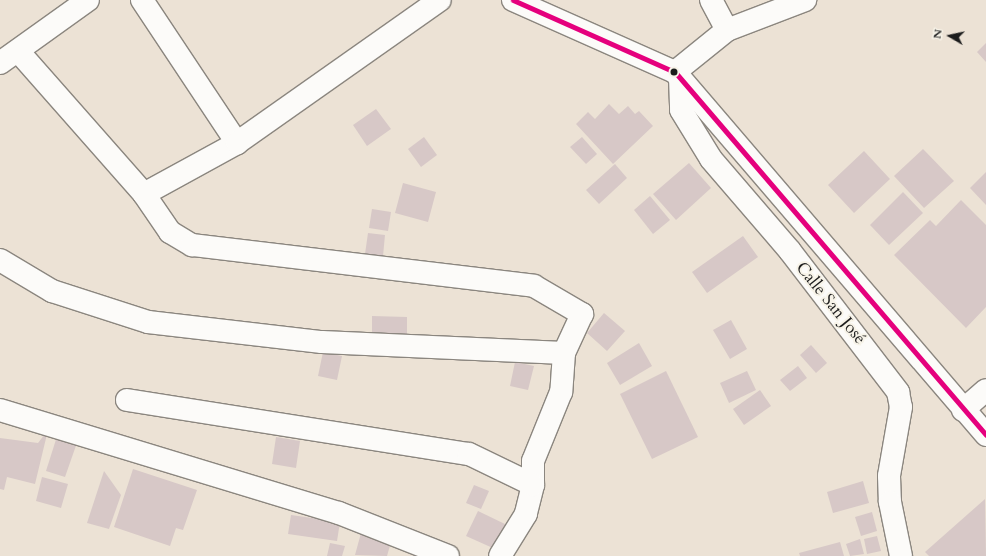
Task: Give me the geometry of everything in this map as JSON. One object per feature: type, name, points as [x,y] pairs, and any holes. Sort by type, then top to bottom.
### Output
[{"type":"street","points":[[88,0],[5,61],[144,194],[170,232],[192,245],[534,286],[582,314],[564,353],[561,392],[533,461],[533,485],[526,514],[500,556]]},
{"type":"street","points":[[142,0],[237,143]]},
{"type":"street","points":[[144,194],[237,143],[440,0]]},
{"type":"street","points":[[513,0],[677,74],[963,410],[986,434]]},
{"type":"street","points":[[711,0],[727,30]]},
{"type":"street","points":[[677,74],[727,30],[805,0]]},
{"type":"street","name":"Calle San José","points":[[677,74],[681,110],[711,159],[795,257],[898,392],[901,407],[889,476],[890,502],[901,556]]},
{"type":"street","points":[[0,260],[52,291],[148,322],[322,342],[564,353]]},
{"type":"street","points":[[963,410],[986,390]]},
{"type":"street","points":[[127,400],[469,454],[533,485]]},
{"type":"street","points":[[0,410],[340,513],[448,556]]},
{"type":"building","points":[[986,43],[986,62],[977,52]]},
{"type":"building","points":[[609,104],[619,114],[628,106],[635,114],[639,111],[653,126],[613,164],[576,124],[588,112],[595,119]]},
{"type":"building","points":[[376,109],[391,129],[367,146],[353,125]]},
{"type":"building","points":[[424,137],[437,155],[421,167],[408,149]]},
{"type":"building","points":[[582,137],[597,154],[586,164],[570,147]]},
{"type":"building","points":[[923,149],[954,181],[924,208],[894,176]]},
{"type":"building","points":[[864,151],[890,179],[854,213],[828,185]]},
{"type":"building","points":[[689,163],[711,188],[676,220],[653,194]]},
{"type":"building","points":[[615,164],[627,178],[599,204],[586,190]]},
{"type":"building","points":[[986,172],[986,205],[970,188]]},
{"type":"building","points":[[403,183],[436,192],[428,222],[395,213]]},
{"type":"building","points":[[903,192],[923,213],[889,245],[870,225]]},
{"type":"building","points":[[650,196],[670,220],[653,234],[634,210]]},
{"type":"building","points":[[961,200],[986,225],[986,307],[966,328],[894,255],[930,220],[936,226]]},
{"type":"building","points":[[372,209],[391,212],[388,231],[369,228]]},
{"type":"building","points":[[368,233],[385,235],[383,256],[365,254]]},
{"type":"building","points":[[743,236],[758,257],[707,293],[692,272]]},
{"type":"building","points":[[604,313],[625,331],[607,351],[587,333]]},
{"type":"building","points":[[372,316],[407,317],[407,334],[372,333]]},
{"type":"building","points":[[731,320],[747,349],[730,359],[713,330]]},
{"type":"building","points":[[639,343],[652,366],[620,385],[607,363]]},
{"type":"building","points":[[811,345],[827,363],[816,373],[800,355]]},
{"type":"building","points":[[323,352],[342,356],[337,380],[318,376]]},
{"type":"building","points":[[515,362],[534,366],[528,390],[510,386]]},
{"type":"building","points":[[798,366],[807,378],[790,391],[780,380]]},
{"type":"building","points":[[666,371],[698,437],[652,459],[620,394]]},
{"type":"building","points":[[747,371],[756,390],[729,403],[720,383]]},
{"type":"building","points":[[760,390],[771,406],[744,425],[733,409]]},
{"type":"building","points":[[48,430],[35,484],[7,477],[4,490],[0,489],[0,438],[38,443]]},
{"type":"building","points":[[59,430],[79,437],[65,477],[46,471]]},
{"type":"building","points":[[276,437],[300,441],[296,468],[272,464]]},
{"type":"building","points":[[133,469],[197,490],[183,530],[176,528],[170,546],[114,527]]},
{"type":"building","points":[[104,471],[121,495],[109,529],[87,523]]},
{"type":"building","points":[[42,477],[68,484],[61,508],[36,501]]},
{"type":"building","points":[[863,481],[869,503],[833,513],[827,492]]},
{"type":"building","points":[[474,485],[489,491],[481,509],[466,503]]},
{"type":"building","points":[[985,499],[986,556],[929,556],[925,552]]},
{"type":"building","points":[[478,511],[507,525],[495,549],[466,536]]},
{"type":"building","points":[[872,512],[877,531],[861,536],[855,517]]},
{"type":"building","points":[[291,515],[340,522],[337,541],[288,534]]},
{"type":"building","points":[[361,533],[391,542],[387,556],[355,555]]},
{"type":"building","points":[[877,536],[881,551],[867,554],[864,539]]},
{"type":"building","points":[[860,539],[864,554],[850,556],[846,544]]},
{"type":"building","points":[[840,542],[844,556],[800,556],[799,553]]},
{"type":"building","points":[[330,543],[345,546],[342,556],[327,556]]},
{"type":"transit line","points":[[513,0],[675,72],[986,435]]}]
